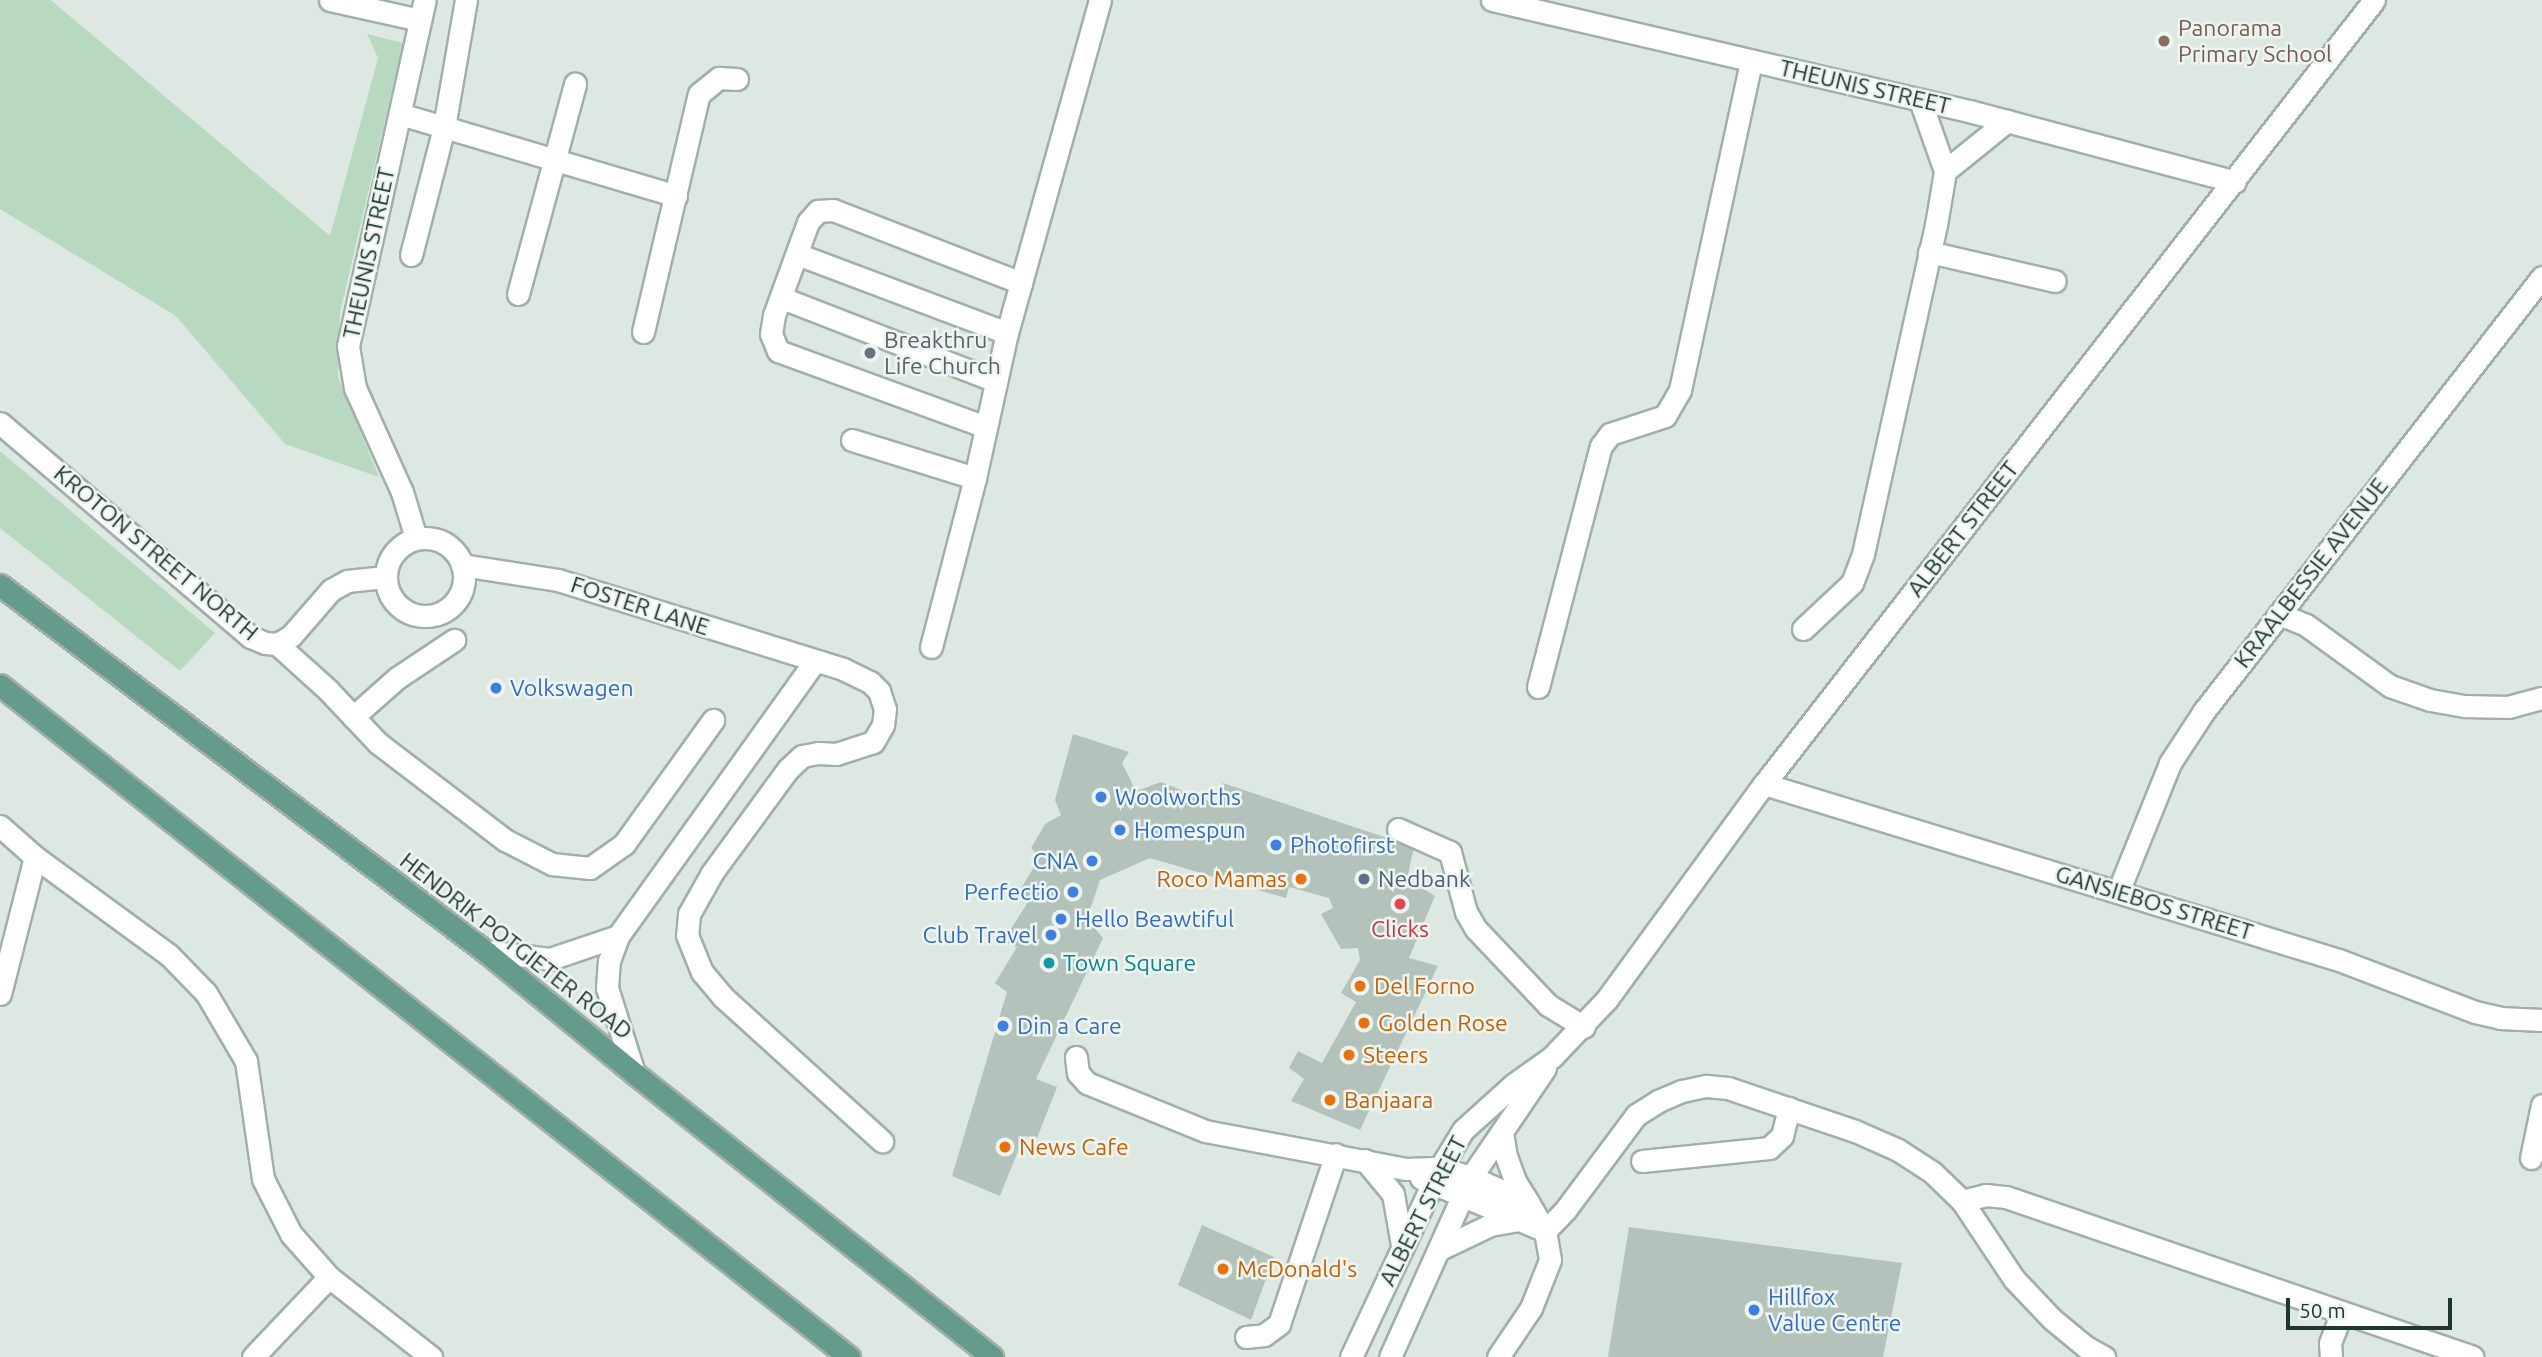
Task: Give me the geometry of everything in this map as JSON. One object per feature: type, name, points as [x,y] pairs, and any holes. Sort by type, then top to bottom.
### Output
[{"type":"main road","name":"HENDRIK POTGIETER ROAD","points":[[0,585],[485,951],[634,1073],[988,1353]]},
{"type":"main road","points":[[0,685],[849,1357]]},
{"type":"main road","points":[[0,697],[39,716]]},
{"type":"street","points":[[330,0],[423,10]]},
{"type":"street","points":[[411,255],[443,127],[466,0]]},
{"type":"street","points":[[931,647],[975,478],[1007,333],[1100,0]]},
{"type":"street","name":"THEUNIS STREET","points":[[1492,0],[2007,121],[2235,182]]},
{"type":"street","name":"ALBERT STREET","points":[[1352,1357],[1402,1245],[1436,1176],[1463,1130],[1514,1084],[1552,1057],[1584,1027],[1632,968],[1764,785],[2374,0]]},
{"type":"street","name":"THEUNIS STREET","points":[[416,538],[406,503],[355,388],[349,368],[348,346],[423,10]]},
{"type":"street","points":[[1538,687],[1601,446],[1610,434],[1665,416],[1681,390],[1751,61]]},
{"type":"street","points":[[643,332],[699,94],[719,78],[737,79]]},
{"type":"street","points":[[518,294],[575,84]]},
{"type":"street","points":[[1804,629],[1852,583],[1858,569],[1929,252],[1945,171],[1920,100]]},
{"type":"street","points":[[400,114],[676,196]]},
{"type":"street","points":[[1945,171],[2007,121]]},
{"type":"street","points":[[986,428],[778,351],[771,334],[774,315],[808,222],[818,211],[833,210],[1021,283]]},
{"type":"street","points":[[1929,252],[2055,281]]},
{"type":"street","points":[[797,254],[1007,333]]},
{"type":"street","name":"KRAALBESSIE AVENUE","points":[[2118,892],[2170,763],[2204,711],[2542,278]]},
{"type":"street","points":[[782,298],[996,382]]},
{"type":"street","name":"KROTON STREET NORTH","points":[[0,423],[251,637],[277,644],[291,636],[331,590],[347,581],[385,577]]},
{"type":"street","points":[[852,440],[975,478]]},
{"type":"street","points":[[416,538],[439,540],[457,554],[462,565],[464,577],[456,600],[437,614],[425,616],[401,608],[393,600],[385,577],[394,552],[416,538]]},
{"type":"street","name":"FOSTER LANE","points":[[462,565],[558,580],[843,668],[870,682],[879,691],[885,709],[883,724],[873,741],[837,754],[802,756],[788,769],[712,873],[689,914],[687,935],[702,972],[723,997],[882,1141]]},
{"type":"street","points":[[2279,614],[2306,625],[2390,686],[2430,700],[2465,706],[2508,707],[2542,698]]},
{"type":"street","points":[[353,717],[397,678],[454,640]]},
{"type":"street","points":[[277,644],[328,690],[378,743],[505,840],[552,864],[590,869],[624,845],[713,720]]},
{"type":"street","points":[[634,1073],[607,988],[609,961],[618,936],[815,661]]},
{"type":"street","name":"GANSIEBOS STREET","points":[[1764,785],[2339,960],[2475,1012],[2500,1018],[2542,1020]]},
{"type":"street","points":[[0,826],[35,857],[169,955],[206,993],[246,1061],[263,1179],[291,1234],[329,1277],[431,1357]]},
{"type":"street","points":[[1398,829],[1450,852],[1466,912],[1476,929],[1548,1004],[1584,1027]]},
{"type":"street","points":[[0,994],[35,857]]},
{"type":"street","points":[[485,951],[550,959],[618,936]]},
{"type":"street","points":[[1076,1057],[1077,1073],[1087,1083],[1205,1131],[1336,1154],[1436,1176],[1471,1177],[1523,1211],[1545,1231],[1550,1260],[1544,1282],[1531,1308],[1498,1357]]},
{"type":"street","name":"ALBERT STREET","points":[[1390,1357],[1471,1177],[1552,1057]]},
{"type":"street","points":[[1545,1231],[1566,1209],[1628,1124],[1658,1101],[1706,1086],[1728,1088],[1789,1108],[1898,1150],[1932,1172],[1962,1201],[2014,1279],[2052,1319],[2086,1347],[2104,1357]]},
{"type":"street","points":[[2531,1158],[2542,1105]]},
{"type":"street","points":[[1642,1161],[1769,1148],[1782,1136],[1789,1108]]},
{"type":"street","points":[[1502,1132],[1523,1211]]},
{"type":"street","points":[[1246,1337],[1264,1335],[1279,1324],[1336,1154]]},
{"type":"street","points":[[1365,1160],[1393,1194],[1402,1245]]},
{"type":"street","points":[[1436,1176],[1462,1197],[1523,1211]]},
{"type":"street","points":[[1962,1201],[1986,1195],[2006,1197],[2472,1357]]},
{"type":"street","points":[[1440,1249],[1523,1211]]},
{"type":"street","points":[[253,1357],[329,1277]]},
{"type":"street","points":[[2331,1357],[2330,1343],[2342,1312]]},
{"type":"green space","points":[[0,0],[51,0],[330,236],[378,58],[367,34],[403,43],[340,313],[338,377],[379,477],[285,444],[176,316],[0,209]]},
{"type":"green space","points":[[0,451],[215,633],[180,671],[0,528]]},
{"type":"building","name":"Town Square","points":[[1073,734],[1129,752],[1122,763],[1136,791],[1161,782],[1216,804],[1223,783],[1414,847],[1407,879],[1435,896],[1409,958],[1438,966],[1360,1130],[1291,1101],[1304,1079],[1289,1068],[1298,1051],[1322,1063],[1356,1002],[1341,993],[1360,960],[1358,948],[1341,949],[1321,914],[1333,908],[1329,898],[1289,887],[1286,898],[1150,858],[1100,880],[1087,919],[1103,938],[1036,1079],[1057,1087],[1037,1138],[1024,1136],[1000,1196],[952,1176],[1007,992],[995,983],[1017,947],[1003,941],[1028,902],[1017,895],[1040,857],[1031,848],[1045,824],[1061,815],[1055,800]]},
{"type":"building","points":[[1202,1225],[1274,1257],[1251,1320],[1178,1285]]},
{"type":"building","name":"Hillfox Value Centre","points":[[1629,1227],[1902,1263],[1883,1357],[1608,1357]]},
{"type":"place","name":"Panorama Primary School","points":[[2164,41]]},
{"type":"place","name":"Breakthru Life Church","points":[[870,353]]},
{"type":"place","name":"Volkswagen","points":[[496,688]]},
{"type":"place","name":"Woolworths","points":[[1101,797]]},
{"type":"place","name":"Homespun","points":[[1120,830]]},
{"type":"place","name":"Photofirst","points":[[1276,845]]},
{"type":"place","name":"CNA","points":[[1092,861]]},
{"type":"place","name":"Roco Mamas","points":[[1301,879]]},
{"type":"place","name":"Nedbank","points":[[1364,879]]},
{"type":"place","name":"Perfectio","points":[[1073,892]]},
{"type":"place","name":"Clicks","points":[[1400,904]]},
{"type":"place","name":"Hello Beawtiful","points":[[1061,919]]},
{"type":"place","name":"Club Travel","points":[[1051,935]]},
{"type":"place","name":"Town Square","points":[[1049,963]]},
{"type":"place","name":"Del Forno","points":[[1360,986]]},
{"type":"place","name":"Golden Rose","points":[[1364,1023]]},
{"type":"place","name":"Din a Care","points":[[1003,1026]]},
{"type":"place","name":"Steers","points":[[1349,1055]]},
{"type":"place","name":"Banjaara","points":[[1330,1100]]},
{"type":"place","name":"News Cafe","points":[[1005,1147]]},
{"type":"place","name":"McDonald's","points":[[1223,1269]]},
{"type":"place","name":"Hillfox Value Centre","points":[[1754,1310]]}]
